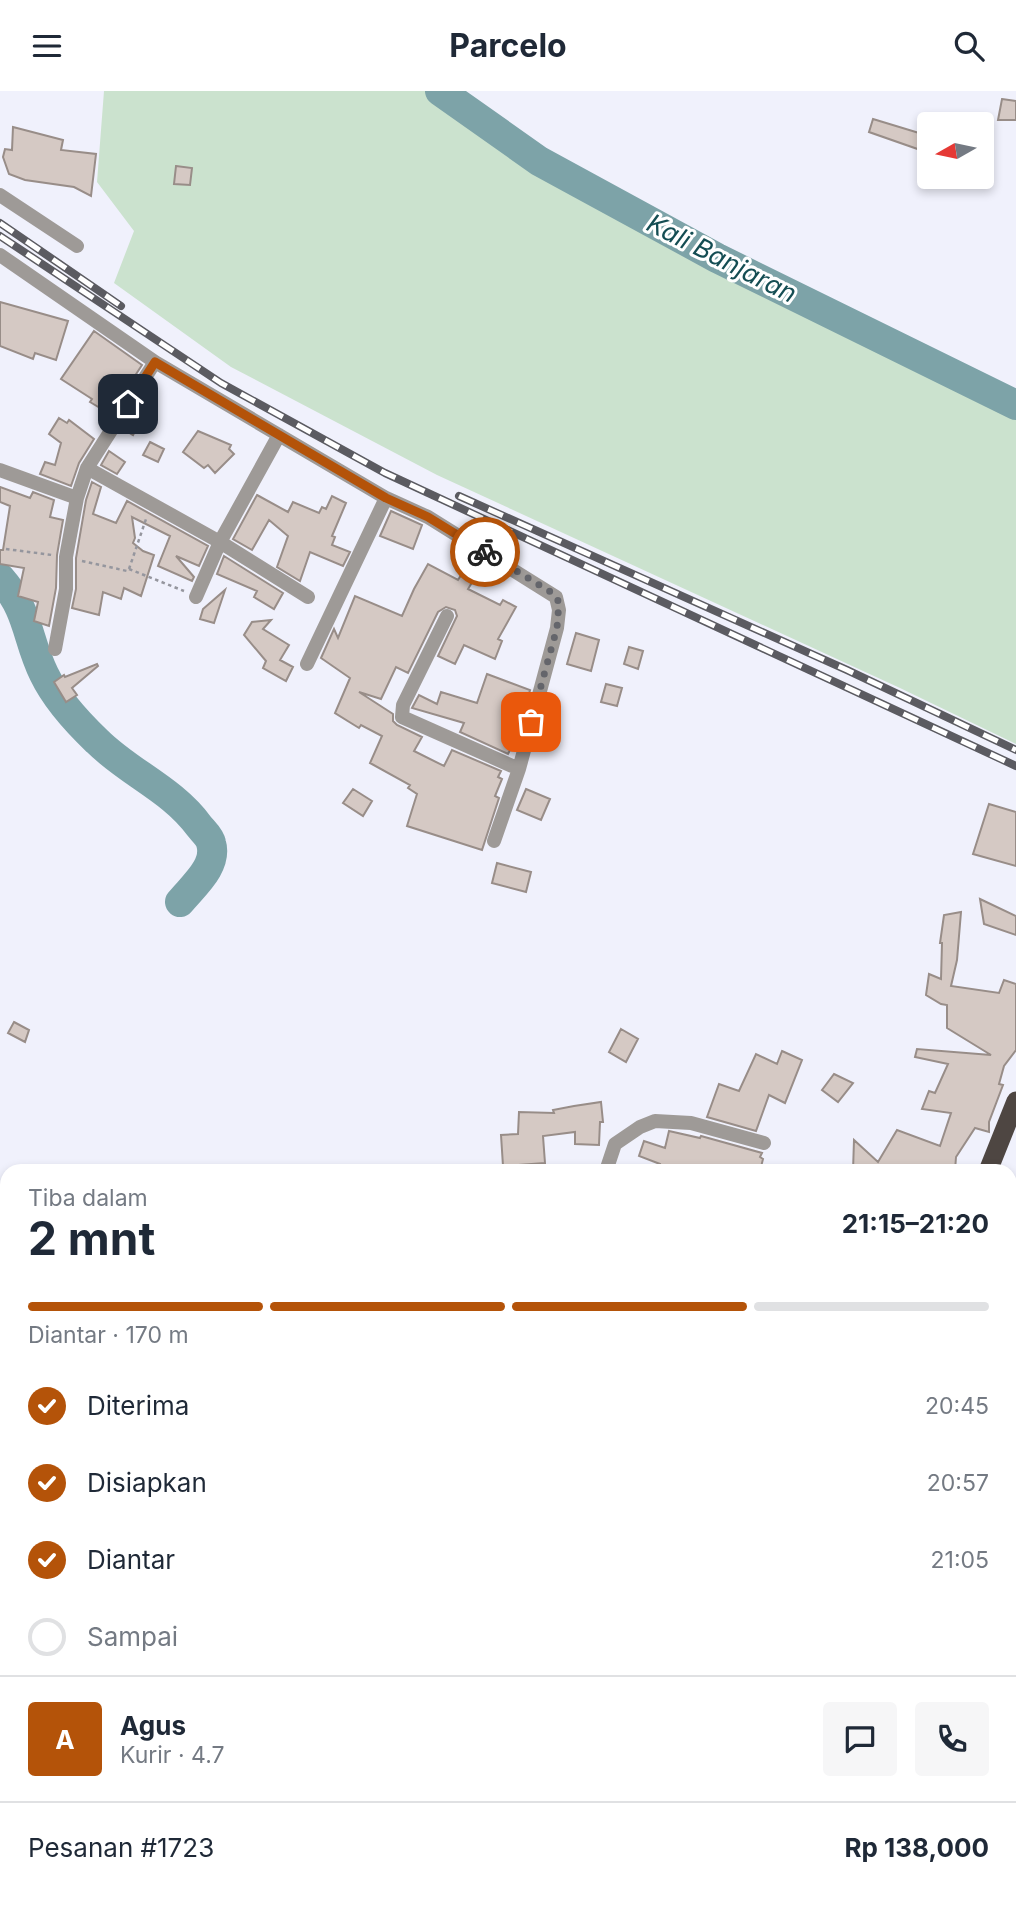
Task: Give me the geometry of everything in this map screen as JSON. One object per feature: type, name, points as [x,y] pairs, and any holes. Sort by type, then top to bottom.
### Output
[{"type":"highway","points":[[991,1164],[1016,1101]]},
{"type":"street","points":[[0,195],[77,246]]},
{"type":"street","points":[[0,255],[155,362],[386,498],[428,517],[551,592],[559,602],[557,628],[519,769],[494,841]]},
{"type":"street","points":[[55,649],[66,589],[66,557],[77,498],[87,468],[155,362]]},
{"type":"street","points":[[196,597],[220,542],[279,435]]},
{"type":"street","points":[[87,468],[220,542],[308,597]]},
{"type":"street","points":[[0,470],[77,498]]},
{"type":"street","points":[[307,664],[386,498]]},
{"type":"street","points":[[447,616],[404,705],[402,717],[519,769]]},
{"type":"street","points":[[608,1164],[615,1144],[640,1127],[655,1121],[691,1123],[764,1143]]},
{"type":"path","points":[[129,569],[152,503]]},
{"type":"path","points":[[6,549],[66,557],[127,571],[129,569],[196,597]]},
{"type":"green space","points":[[104,91],[440,91],[539,161],[717,258],[1016,405],[1016,744],[437,475],[231,367],[114,283],[134,231],[97,182]]},
{"type":"building","points":[[1002,99],[1016,101],[1016,120],[998,120]]},
{"type":"building","points":[[873,119],[917,132],[917,149],[869,132]]},
{"type":"building","points":[[13,127],[63,140],[61,150],[96,154],[91,196],[74,187],[25,180],[9,174],[3,157],[5,149],[12,150]]},
{"type":"building","points":[[176,166],[192,168],[190,185],[174,184]]},
{"type":"building","points":[[0,302],[68,321],[56,360],[35,353],[33,359],[0,346]]},
{"type":"building","points":[[94,331],[142,365],[110,414],[61,379]]},
{"type":"building","points":[[131,416],[140,422],[133,435],[123,429]]},
{"type":"building","points":[[59,418],[67,423],[69,420],[94,439],[79,463],[71,486],[40,474],[45,462],[55,465],[61,443],[49,434]]},
{"type":"building","points":[[198,431],[231,445],[229,449],[234,454],[215,473],[208,465],[204,468],[183,452]]},
{"type":"building","points":[[150,442],[164,449],[158,462],[143,455]]},
{"type":"building","points":[[109,451],[125,462],[117,474],[101,465]]},
{"type":"building","points":[[92,482],[101,487],[93,514],[116,523],[127,501],[208,546],[199,566],[176,556],[194,577],[192,581],[158,566],[170,536],[132,517],[135,538],[133,543],[154,555],[141,596],[124,588],[121,599],[103,592],[99,615],[72,608],[76,589],[76,558],[86,500]]},
{"type":"building","points":[[0,487],[30,498],[33,492],[54,500],[50,517],[63,520],[49,626],[34,621],[38,602],[18,596],[24,568],[0,564],[0,550],[3,550],[10,506],[0,502]]},
{"type":"building","points":[[257,495],[288,512],[293,502],[319,513],[322,507],[326,509],[332,496],[346,503],[332,536],[335,537],[332,545],[350,552],[343,566],[310,552],[300,581],[277,567],[288,536],[269,520],[252,550],[233,539]]},
{"type":"building","points":[[391,511],[422,525],[413,549],[380,536]]},
{"type":"building","points":[[224,556],[283,593],[274,609],[254,597],[257,591],[217,574]]},
{"type":"building","points":[[473,556],[484,563],[468,589],[500,605],[503,600],[516,607],[498,639],[502,641],[495,659],[464,645],[455,664],[438,656],[457,616],[455,610],[446,607],[438,612],[408,673],[396,667],[381,699],[359,692],[393,714],[393,721],[397,725],[422,737],[414,751],[444,766],[452,750],[501,771],[498,777],[502,779],[495,796],[499,798],[482,850],[407,826],[417,794],[408,788],[410,785],[370,763],[382,736],[361,725],[359,728],[335,713],[350,678],[321,658],[334,629],[338,638],[355,596],[402,616],[428,564],[458,580]]},
{"type":"building","points":[[225,590],[214,623],[200,619],[203,609]]},
{"type":"building","points":[[271,620],[263,629],[289,645],[280,660],[293,667],[286,681],[263,668],[266,661],[244,635],[252,622]]},
{"type":"building","points":[[576,633],[599,640],[591,671],[567,664]]},
{"type":"building","points":[[629,647],[643,651],[638,669],[624,664]]},
{"type":"building","points":[[97,664],[98,666],[72,688],[77,695],[66,702],[54,682],[64,675],[65,677]]},
{"type":"building","points":[[487,674],[530,690],[519,733],[508,754],[460,732],[464,723],[412,708],[419,695],[437,704],[441,692],[477,703]]},
{"type":"building","points":[[606,684],[622,688],[617,706],[601,702]]},
{"type":"building","points":[[353,789],[372,801],[363,816],[343,803]]},
{"type":"building","points":[[526,789],[550,799],[541,820],[517,810]]},
{"type":"building","points":[[989,804],[1016,812],[1016,866],[973,854]]},
{"type":"building","points":[[497,863],[531,872],[526,892],[492,883]]},
{"type":"building","points":[[980,899],[1016,916],[1016,935],[984,924]]},
{"type":"building","points":[[961,912],[957,960],[951,986],[999,993],[1004,980],[1016,984],[1016,1050],[1004,1066],[999,1084],[1003,1085],[989,1122],[989,1132],[975,1128],[956,1157],[956,1164],[853,1164],[854,1140],[878,1162],[897,1130],[940,1146],[951,1113],[922,1109],[929,1091],[935,1093],[948,1064],[915,1057],[917,1049],[991,1055],[947,1028],[947,1005],[926,995],[929,974],[941,979],[940,943],[944,915]]},
{"type":"building","points":[[14,1022],[29,1030],[25,1042],[8,1033]]},
{"type":"building","points":[[621,1029],[638,1039],[626,1062],[609,1052]]},
{"type":"building","points":[[782,1051],[802,1060],[785,1103],[769,1095],[756,1131],[707,1117],[719,1084],[739,1091],[756,1054],[777,1064]]},
{"type":"building","points":[[834,1074],[853,1083],[838,1102],[822,1090]]},
{"type":"building","points":[[601,1102],[603,1122],[600,1122],[599,1145],[575,1144],[575,1132],[543,1136],[545,1163],[503,1164],[501,1135],[518,1134],[519,1112],[554,1113],[553,1110]]},
{"type":"building","points":[[669,1131],[700,1138],[701,1136],[762,1153],[760,1157],[763,1159],[762,1164],[660,1164],[639,1156],[644,1141],[665,1148]]},
{"type":"waterway","name":"Kali Banjaran","points":[[440,91],[539,161],[717,258],[1016,405]]},
{"type":"waterway","points":[[0,578],[17,602],[44,674],[68,710],[109,752],[176,802],[209,839],[212,851],[208,868],[180,902]]},
{"type":"railway","points":[[0,223],[121,306]]},
{"type":"railway","points":[[0,236],[221,383],[385,473],[1016,766]]},
{"type":"railway","points":[[459,496],[847,670],[1016,750]]},
{"type":"way so far","points":[[485,552],[551,592],[559,602],[557,628],[531,722]]},
{"type":"route","points":[[128,404],[155,362],[386,498],[428,517],[485,552]]}]
